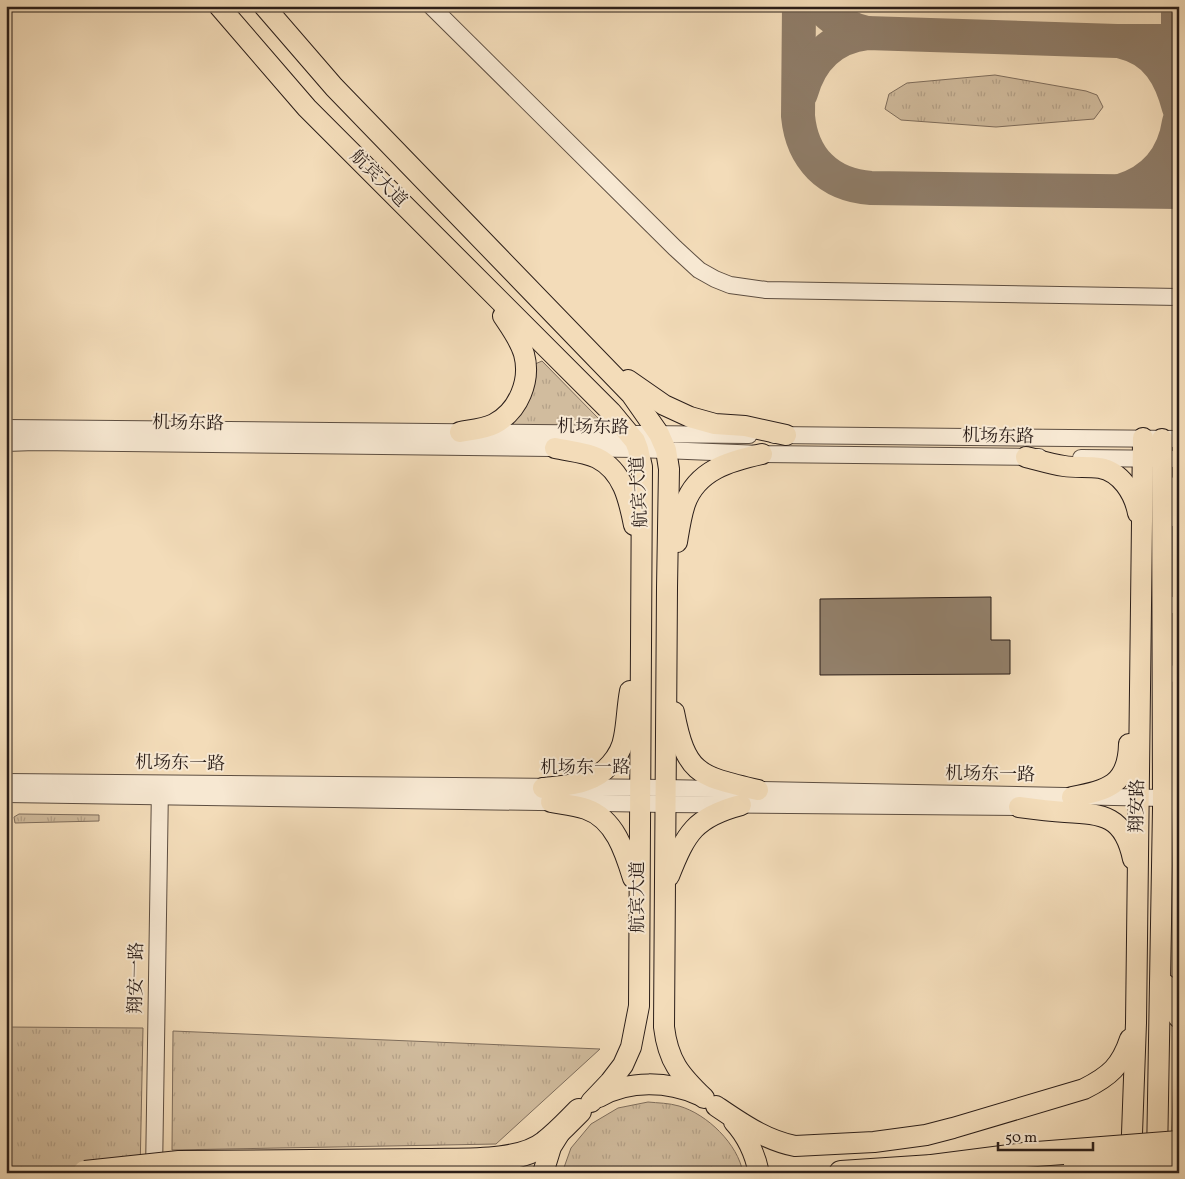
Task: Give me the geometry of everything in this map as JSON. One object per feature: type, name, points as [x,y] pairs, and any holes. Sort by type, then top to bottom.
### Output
[{"type":"highway","points":[[85,1173],[179,1163],[428,1161],[501,1158],[532,1151],[545,1144],[585,1107]]},
{"type":"highway","points":[[932,1167],[1024,1155],[1179,1143]]},
{"type":"highway","points":[[841,1173],[932,1167],[1179,1165]]},
{"type":"main road","name":"航宾大道","points":[[219,6],[307,108],[611,412],[634,441],[642,467],[638,893],[639,1006],[631,1047],[623,1065],[610,1082],[559,1134],[551,1147],[543,1173]]},
{"type":"main road","name":"航宾大道","points":[[264,6],[334,87],[630,394],[662,442],[669,469],[664,1027],[666,1044],[677,1070],[710,1102]]},
{"type":"main road","points":[[460,432],[484,428],[504,418],[518,400],[526,377],[524,354],[519,341],[478,279]]},
{"type":"main road","points":[[593,355],[677,412],[715,424],[745,426],[786,435]]},
{"type":"main road","name":"翔安路","points":[[1156,1173],[1163,803],[1171,674],[1161,439]]},
{"type":"main road","points":[[555,448],[598,458],[618,477],[628,500],[642,563]]},
{"type":"main road","points":[[667,588],[685,505],[694,488],[710,471],[721,465],[762,454]]},
{"type":"main road","points":[[1026,457],[1065,466],[1100,468],[1110,472],[1126,486],[1134,498],[1142,533]]},
{"type":"main road","name":"翔安路","points":[[1130,1173],[1136,1023],[1142,533],[1161,459]]},
{"type":"main road","points":[[1168,600],[1173,502],[1174,494],[1179,486]]},
{"type":"main road","points":[[642,538],[650,518],[654,516],[660,519],[667,588]]},
{"type":"main road","points":[[547,795],[587,781],[610,764],[617,756],[624,737],[626,707],[640,648]]},
{"type":"main road","points":[[666,673],[678,732],[689,760],[699,771],[715,780],[758,790]]},
{"type":"main road","points":[[1072,797],[1099,791],[1123,774],[1129,757],[1130,720],[1140,681]]},
{"type":"main road","points":[[547,795],[585,808],[601,817],[609,825],[623,847],[638,893]]},
{"type":"main road","points":[[665,884],[683,843],[699,823],[722,810],[741,805]]},
{"type":"main road","points":[[1019,807],[1093,814],[1109,818],[1125,834],[1132,854],[1137,880]]},
{"type":"main road","points":[[1161,963],[1168,995],[1179,1018]]},
{"type":"main road","points":[[585,1107],[618,1089],[647,1084],[678,1088],[710,1102],[768,1138],[795,1146],[874,1142],[926,1135],[1075,1092],[1097,1083],[1116,1068],[1125,1056],[1136,1023]]},
{"type":"main road","points":[[710,1102],[737,1125],[752,1150],[759,1173]]},
{"type":"street","points":[[432,6],[675,248],[700,270],[730,285],[766,290],[1179,297]]},
{"type":"street","name":"机场东路","points":[[6,428],[460,432],[662,442],[762,454],[1161,459]]},
{"type":"street","name":"机场东路","points":[[662,442],[786,435],[1161,439]]},
{"type":"street","name":"机场东路","points":[[6,443],[555,448],[634,441]]},
{"type":"street","name":"机场东一路","points":[[6,782],[160,790]]},
{"type":"street","name":"机场东一路","points":[[6,794],[160,790],[665,796],[758,790],[1072,797],[1138,803]]},
{"type":"street","name":"翔安一路","points":[[154,1173],[160,790]]},
{"type":"street","name":"机场东一路","points":[[665,796],[741,805],[1019,807],[1163,803]]},
{"type":"green space","points":[[995,75],[1086,91],[1097,95],[1103,107],[1094,119],[996,127],[901,120],[885,109],[889,94],[907,83]]},
{"type":"green space","points":[[542,361],[599,419],[595,426],[514,425],[513,422],[528,402],[534,381],[535,364]]},
{"type":"green space","points":[[19,814],[99,815],[99,821],[15,823],[14,817]]},
{"type":"green space","points":[[6,1027],[143,1028],[140,1173],[6,1173]]},
{"type":"green space","points":[[173,1031],[600,1049],[496,1144],[172,1150]]},
{"type":"green space","points":[[1177,1036],[1179,1037],[1179,1138],[1170,1173],[1175,1052]]},
{"type":"green space","points":[[648,1102],[679,1106],[690,1110],[710,1123],[735,1151],[743,1173],[562,1173],[571,1148],[591,1124],[618,1108]]},
{"type":"building","points":[[991,597],[991,640],[1010,640],[1010,674],[820,675],[820,599]]},
{"type":"taxiway","points":[[799,6],[798,116],[801,131],[805,145],[820,167],[842,181],[856,186],[871,188],[1179,192]]},
{"type":"taxiway","points":[[821,6],[842,24],[867,33]]},
{"type":"taxiway","points":[[1178,6],[1178,63]]},
{"type":"taxiway","points":[[801,93],[810,70],[824,52],[843,39],[867,33],[1117,41],[1179,41]]},
{"type":"taxiway","points":[[1122,42],[1145,51],[1161,66],[1172,86],[1179,108]]},
{"type":"taxiway","points":[[1120,191],[1143,181],[1160,166],[1172,146],[1179,122]]}]
